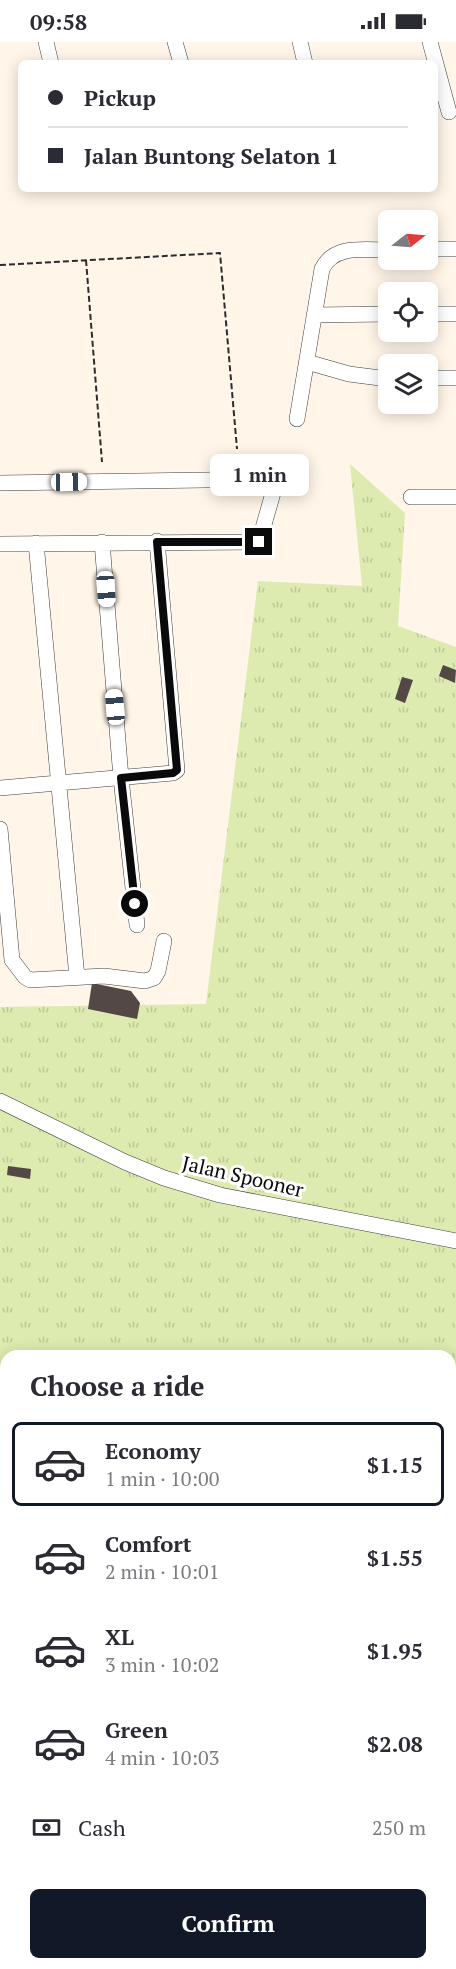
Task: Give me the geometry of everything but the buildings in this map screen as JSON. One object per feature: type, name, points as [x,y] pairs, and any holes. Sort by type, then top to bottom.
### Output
[{"type":"street","points":[[46,42],[50,60]]},
{"type":"street","points":[[176,42],[180,60]]},
{"type":"street","points":[[300,42],[304,60]]},
{"type":"street","points":[[430,42],[435,60]]},
{"type":"street","points":[[438,71],[449,112]]},
{"type":"street","points":[[438,249],[456,249]]},
{"type":"street","points":[[297,419],[322,269],[327,260],[342,252],[378,250]]},
{"type":"street","points":[[314,315],[378,314]]},
{"type":"street","points":[[438,314],[456,314]]},
{"type":"street","points":[[307,363],[349,374],[378,378]]},
{"type":"street","points":[[438,378],[456,378]]},
{"type":"street","points":[[0,483],[277,479],[259,542],[0,543]]},
{"type":"street","points":[[411,497],[456,497]]},
{"type":"street","points":[[102,542],[121,778],[137,925]]},
{"type":"street","points":[[0,788],[173,773],[177,770],[157,542]]},
{"type":"street","points":[[36,543],[77,977]]},
{"type":"street","points":[[0,829],[12,960],[24,977],[30,980],[104,976],[145,981],[154,978],[158,971],[164,941]]},
{"type":"street","name":"Jalan Spooner","points":[[0,1101],[125,1162],[164,1178],[220,1195],[456,1241]]},
{"type":"path","points":[[0,265],[220,253],[237,449]]},
{"type":"path","points":[[86,260],[102,462]]},
{"type":"green space","points":[[350,464],[405,513],[398,626],[456,647],[456,1350],[0,1350],[0,1007],[206,1004],[258,581],[362,586]]},
{"type":"route","points":[[135,904],[121,778],[173,773],[177,770],[157,542],[259,542]]}]
